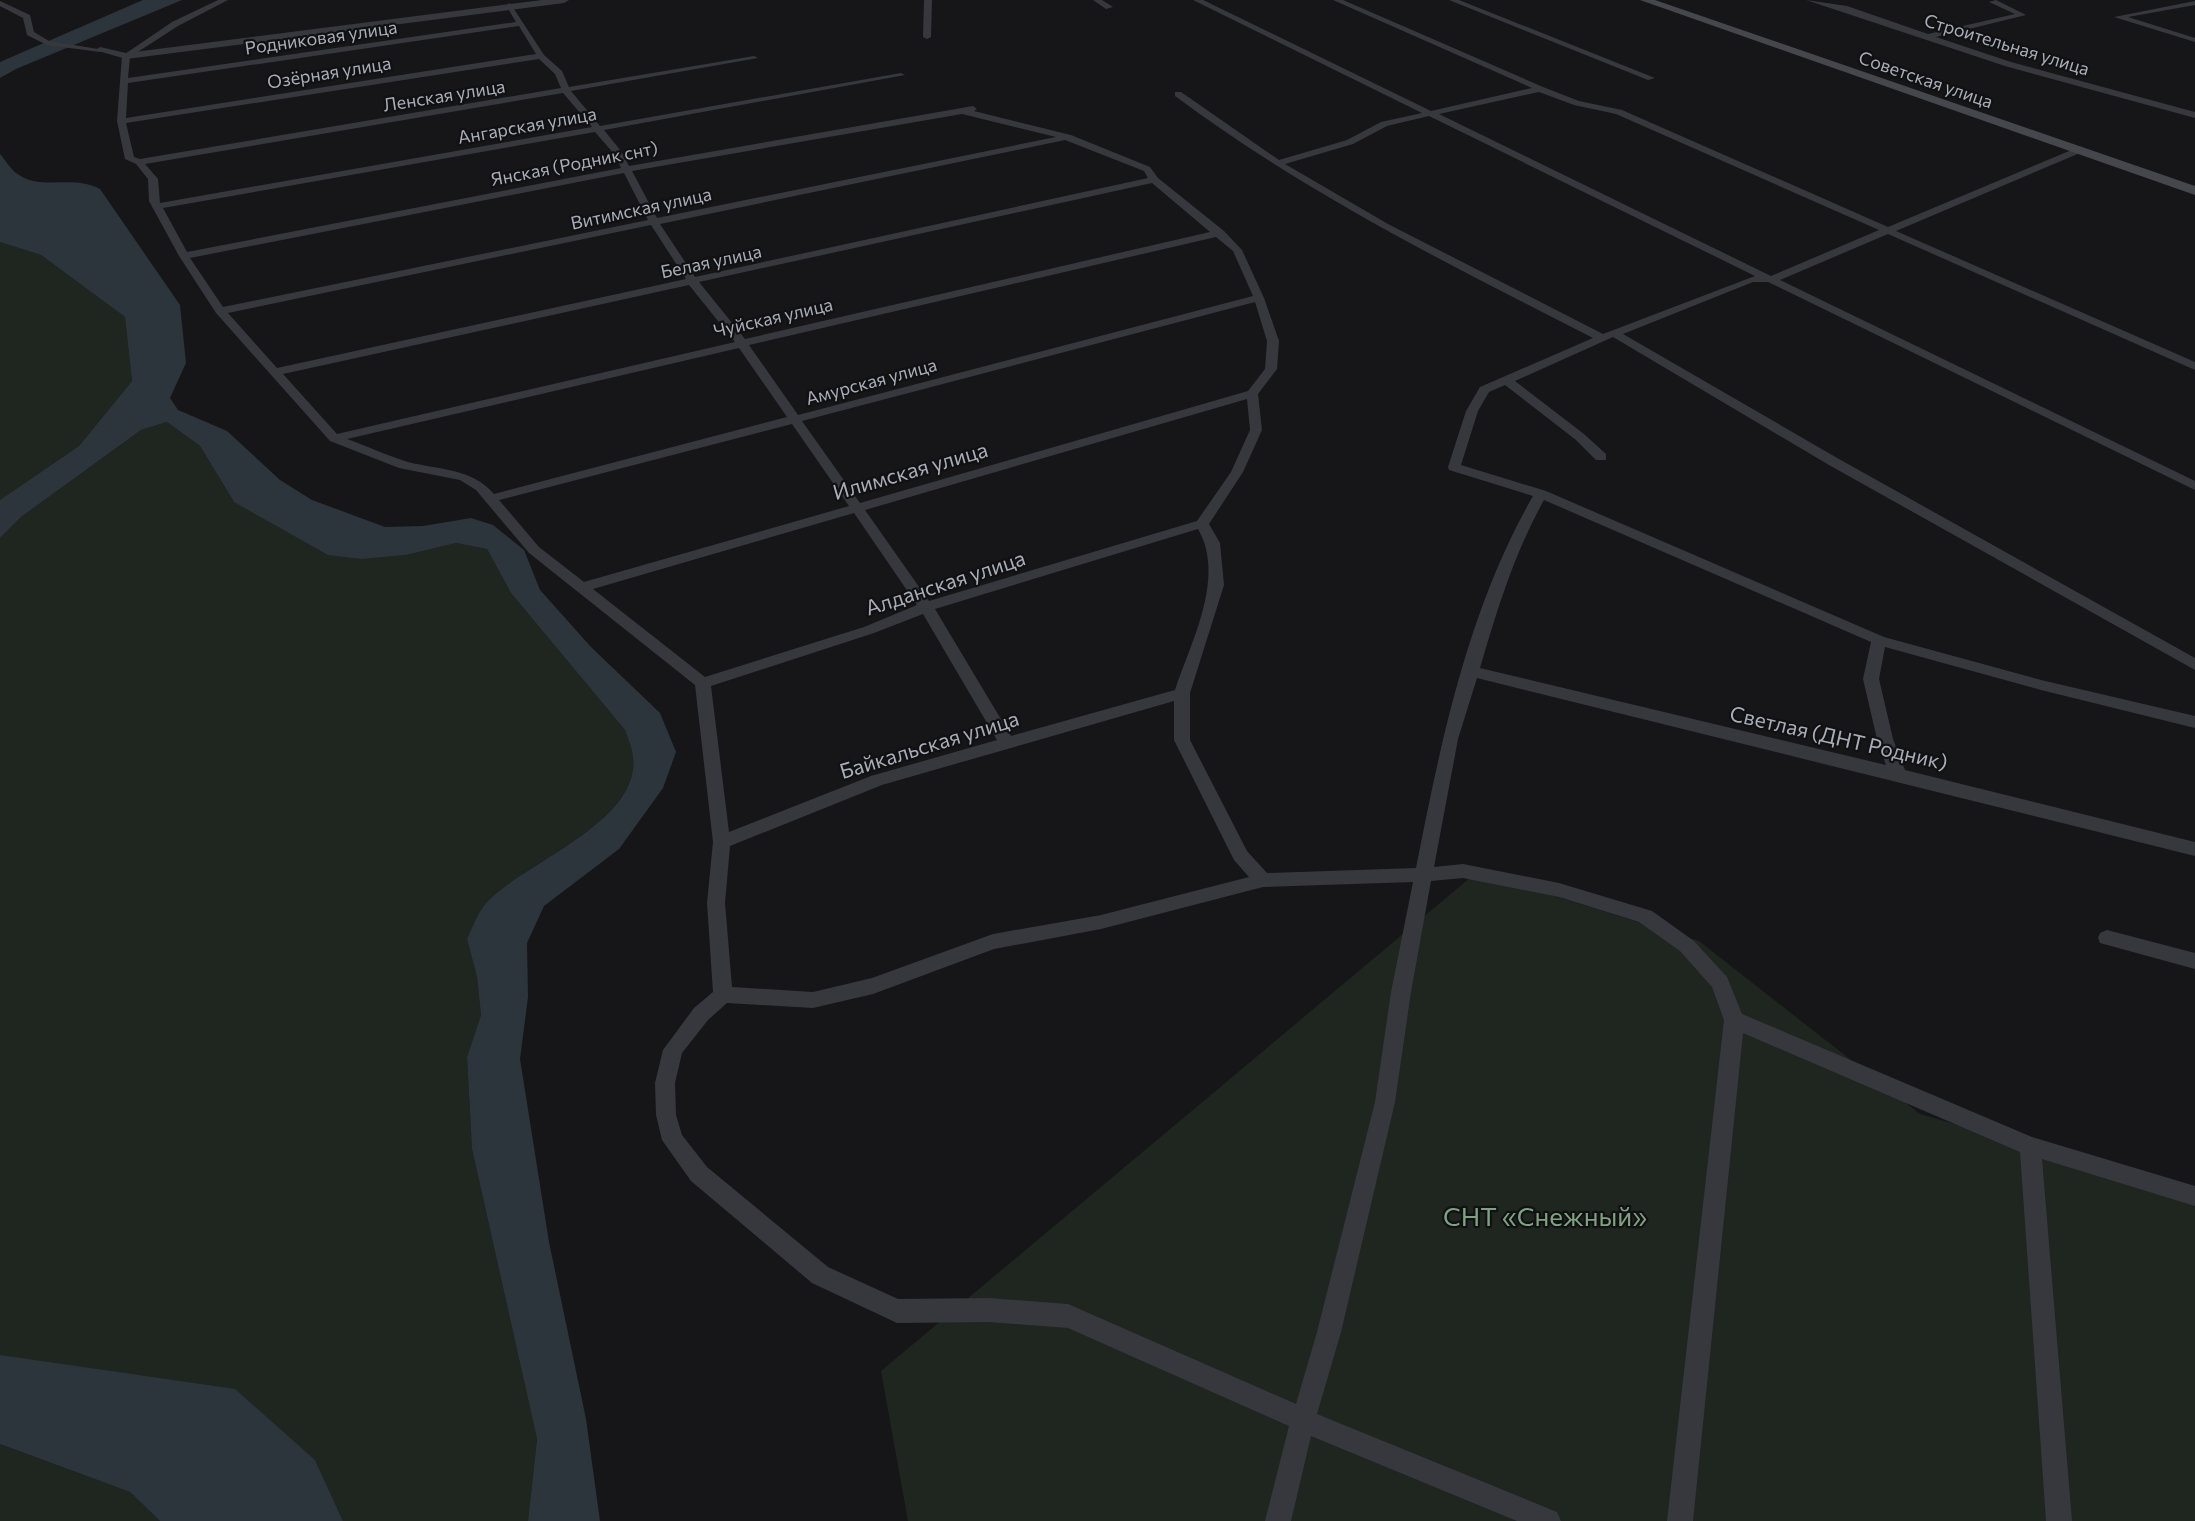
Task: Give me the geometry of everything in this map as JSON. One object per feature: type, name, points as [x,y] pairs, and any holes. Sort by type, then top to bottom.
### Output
[{"type":"main road","name":"Советская улица","points":[[1645,0],[2195,191]]},
{"type":"street","points":[[126,56],[175,24],[224,0]]},
{"type":"street","points":[[0,3],[27,17],[30,33],[47,43],[126,56],[510,5],[564,0]]},
{"type":"street","points":[[927,37],[928,0]]},
{"type":"street","points":[[1097,0],[1109,7]]},
{"type":"street","points":[[1197,0],[2195,486]]},
{"type":"street","points":[[1336,0],[1540,89],[1577,103],[1619,112],[2195,366]]},
{"type":"street","points":[[1453,0],[1651,78]]},
{"type":"street","name":"Строительная улица","points":[[1810,0],[1844,8],[2008,64],[2195,115]]},
{"type":"street","points":[[1928,37],[2022,15],[1993,2]]},
{"type":"street","points":[[2195,3],[2118,17],[2195,40]]},
{"type":"street","points":[[510,5],[541,56],[559,73],[566,91],[628,170],[654,222],[693,282],[741,342],[854,508],[926,608],[1006,743]]},
{"type":"street","name":"Родниковая улица","points":[[123,81],[522,23]]},
{"type":"street","points":[[126,56],[121,121],[130,159],[139,162],[153,178],[154,201],[159,206],[183,256],[220,311],[334,438],[404,465],[464,477],[492,498],[534,550],[703,683],[722,842],[716,903],[723,995]]},
{"type":"street","name":"Озёрная улица","points":[[121,121],[541,56]]},
{"type":"street","name":"Ленская улица","points":[[139,162],[754,58]]},
{"type":"street","name":"Ангарская улица","points":[[159,206],[901,75]]},
{"type":"street","points":[[1276,164],[1350,142],[1384,124],[1540,89]]},
{"type":"street","points":[[1178,94],[1214,123],[1276,164],[1347,206],[1608,335],[2195,665]]},
{"type":"street","name":"Янская (Родник снт)","points":[[183,256],[628,170],[973,110]]},
{"type":"street","points":[[959,111],[1068,137],[1147,169],[1154,180],[1220,233],[1237,250],[1259,298],[1273,341],[1271,369],[1252,394],[1256,430],[1237,472],[1202,524],[1214,543],[1217,585],[1182,693],[1182,740],[1240,855],[1263,880]]},
{"type":"street","name":"Витимская улица","points":[[220,311],[1068,137]]},
{"type":"street","points":[[2077,151],[1772,279],[1752,279],[1608,335],[1484,390],[1472,411],[1454,467],[1541,494],[1879,640],[2041,685],[2195,722]]},
{"type":"street","name":"Белая улица","points":[[274,372],[1154,180]]},
{"type":"street","name":"Чуйская улица","points":[[334,438],[1220,233]]},
{"type":"street","name":"Амурская улица","points":[[492,498],[1259,298]]},
{"type":"street","points":[[1506,380],[1580,437],[1601,457]]},
{"type":"street","name":"Илимская улица","points":[[581,588],[1252,394]]},
{"type":"street","points":[[1278,1521],[1302,1420],[1329,1332],[1385,1102],[1401,992],[1426,875],[1450,740],[1496,590],[1516,538],[1541,494]]},
{"type":"street","name":"Алданская улица","points":[[703,683],[869,630],[926,608],[1202,524]]},
{"type":"street","points":[[1879,640],[1870,679],[1885,739],[1898,774]]},
{"type":"street","name":"Светлая (ДНТ Родник)","points":[[1471,671],[1898,774],[2195,849]]},
{"type":"street","name":"Байкальская улица","points":[[722,842],[877,780],[1182,693]]},
{"type":"street","points":[[1548,1521],[1302,1420],[1147,1349],[1068,1316],[988,1310],[897,1311],[819,1275],[699,1174],[673,1140],[666,1115],[665,1083],[673,1050],[701,1014],[723,995],[813,1000],[873,986],[993,942],[1101,922],[1263,880],[1426,875],[1463,871],[1559,890],[1645,916],[1688,946],[1720,982],[1734,1020],[1680,1521]]},
{"type":"street","points":[[2107,938],[2195,961]]},
{"type":"street","points":[[1734,1020],[2030,1146],[2195,1196]]},
{"type":"street","points":[[2030,1146],[2059,1521]]},
{"type":"green space","points":[[0,242],[41,255],[125,317],[132,381],[79,446],[0,500]]},
{"type":"green space","points":[[167,422],[200,446],[234,502],[362,559],[406,555],[456,543],[487,549],[511,593],[625,730],[630,744],[633,757],[630,780],[618,802],[600,821],[504,887],[486,903],[467,939],[477,977],[481,1015],[467,1057],[472,1149],[537,1439],[528,1521],[343,1521],[315,1460],[42,1362],[0,1355],[0,538],[21,517],[141,430]]},
{"type":"green space","name":"СНТ «Снежный»","points":[[1477,872],[1699,941],[1920,1114],[2030,1146],[2195,1200],[2195,1521],[908,1521],[881,1371]]},
{"type":"green space","points":[[0,1444],[130,1492],[160,1521],[0,1521]]},
{"type":"shaded area","points":[[143,0],[182,0],[16,69],[0,78],[0,62]]},
{"type":"shaded area","points":[[0,154],[16,173],[26,179],[78,183],[100,189],[180,305],[186,363],[170,398],[178,410],[227,431],[280,480],[312,500],[385,527],[423,526],[471,518],[493,525],[524,550],[540,590],[591,647],[660,713],[676,752],[663,788],[619,849],[544,906],[527,943],[528,997],[520,1059],[549,1242],[586,1419],[600,1521],[528,1521],[537,1439],[472,1149],[467,1057],[481,1015],[477,977],[467,939],[486,903],[504,887],[577,839],[600,821],[618,802],[630,780],[633,757],[625,730],[511,593],[487,549],[456,543],[406,555],[362,559],[328,555],[234,502],[200,446],[167,422],[141,430],[21,517],[0,538],[0,500],[79,446],[132,381],[125,317],[41,255],[0,242]]},
{"type":"shaded area","points":[[0,1355],[235,1389],[315,1460],[343,1521],[160,1521],[130,1492],[0,1444]]}]
